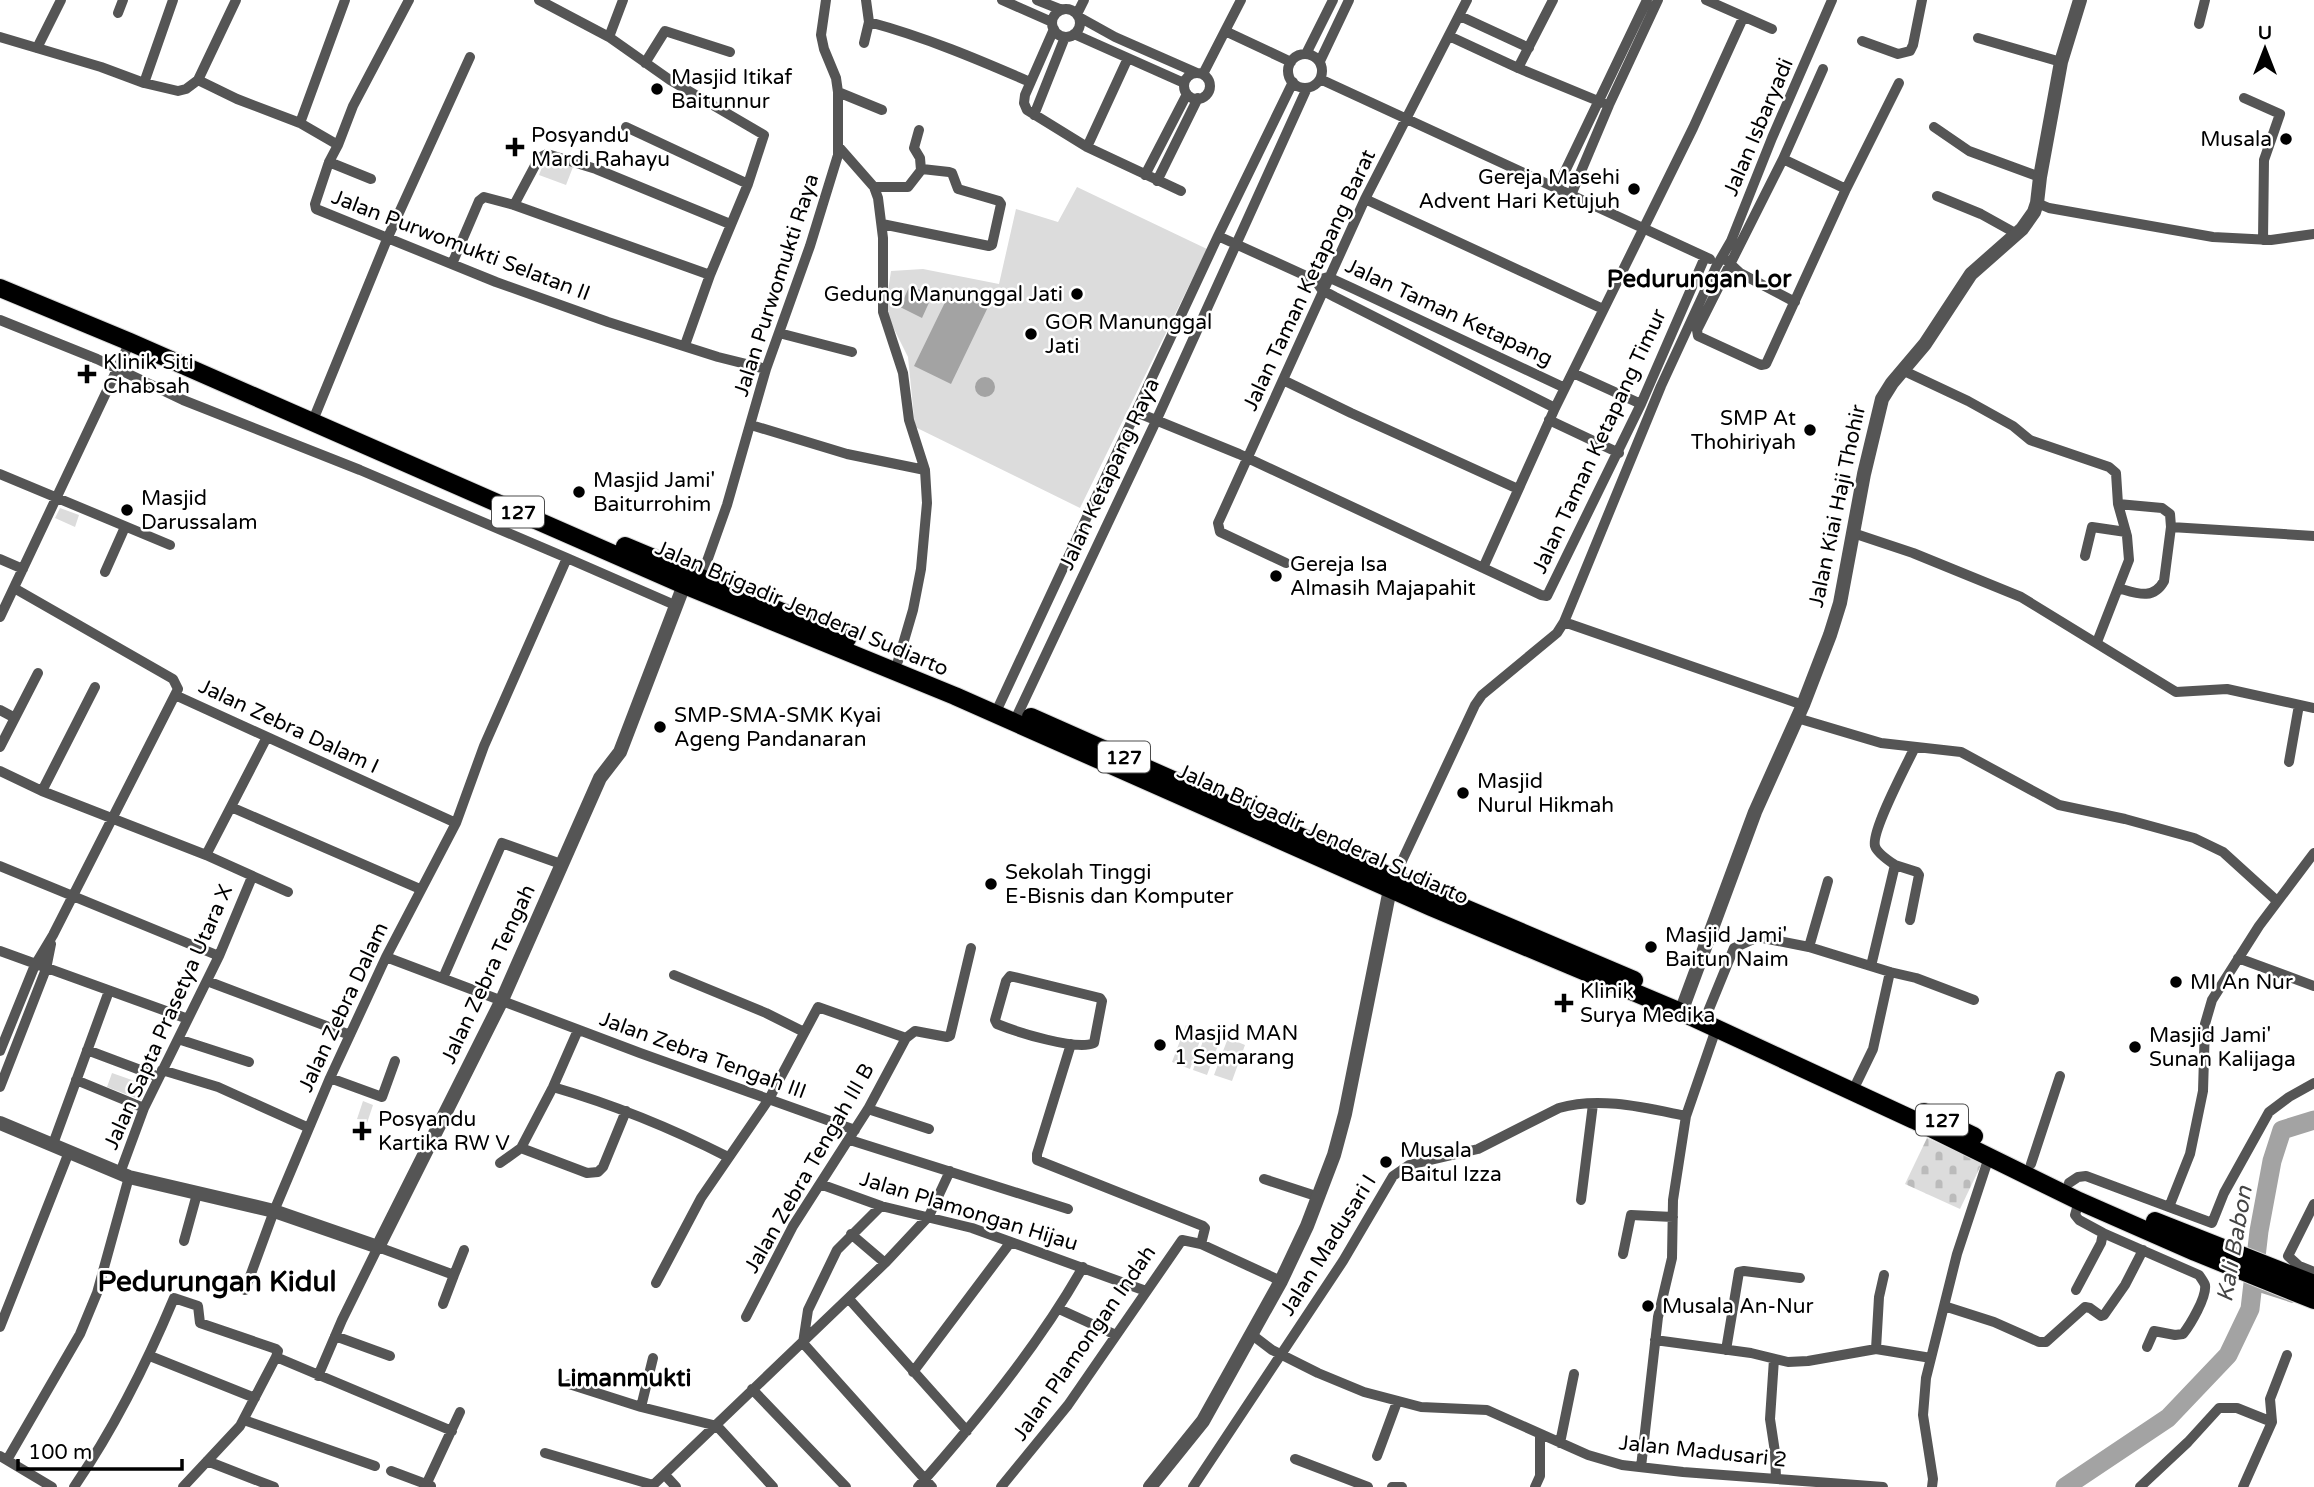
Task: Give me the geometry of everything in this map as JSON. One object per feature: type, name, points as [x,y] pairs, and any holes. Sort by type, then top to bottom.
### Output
[{"type":"main road","name":"Jalan Brigadir Jenderal Sudiarto","points":[[0,279],[898,661],[998,709],[1392,884],[1683,1007],[2079,1201],[2311,1287]]},
{"type":"main road","name":"Jalan Brigadir Jenderal Sudiarto","points":[[0,288],[130,342],[684,585],[998,709]]},
{"type":"main road","name":"Jalan Brigadir Jenderal Sudiarto","points":[[1712,1021],[1948,1123],[2197,1246]]},
{"type":"street","points":[[37,48],[61,0]]},
{"type":"street","points":[[118,13],[123,0]]},
{"type":"street","points":[[144,83],[173,0]]},
{"type":"street","points":[[0,37],[101,66],[144,83],[178,91],[186,89],[198,80],[236,0]]},
{"type":"street","points":[[300,123],[345,0]]},
{"type":"street","name":"Jalan Purwomukti Selatan II","points":[[409,0],[353,106],[329,162],[315,207],[452,264],[608,322],[718,357],[766,369]]},
{"type":"street","points":[[539,0],[609,37],[670,80],[759,130],[764,136],[685,345]]},
{"type":"street","points":[[609,37],[623,0]]},
{"type":"street","name":"Jalan Purwomukti Raya","points":[[701,578],[727,505],[766,369],[837,160],[838,92],[836,78],[822,42],[821,27],[826,0]]},
{"type":"street","points":[[864,43],[869,22],[866,0]]},
{"type":"street","points":[[1002,0],[1053,25],[1059,34],[1128,58],[1185,88],[1198,98]]},
{"type":"street","points":[[1037,0],[1071,10],[1115,37],[1200,73],[1209,81],[1209,90],[1198,98],[1157,181]]},
{"type":"street","points":[[1084,0],[1071,10],[1055,14],[1030,82],[1024,103],[1027,110],[1087,147],[1181,191]]},
{"type":"street","points":[[1145,175],[1185,88],[1187,76],[1200,73],[1241,0]]},
{"type":"street","points":[[1306,54],[1334,0]]},
{"type":"street","points":[[1320,61],[1349,0]]},
{"type":"street","name":"Jalan Taman Ketapang Barat","points":[[1286,563],[1218,530],[1218,523],[1283,380],[1319,285],[1328,277],[1467,0]]},
{"type":"street","points":[[1518,68],[1553,0]]},
{"type":"street","points":[[1571,195],[1603,103],[1647,0]]},
{"type":"street","points":[[1557,188],[1658,0]]},
{"type":"street","points":[[1706,0],[1772,29]]},
{"type":"street","name":"Jalan Isbaryadi","points":[[1723,265],[1772,138],[1832,0]]},
{"type":"street","points":[[1862,41],[1898,54],[1910,51],[1922,0]]},
{"type":"street","name":"Jalan Kiai Haji Thohir","points":[[1683,1007],[1755,812],[1800,711],[1840,603],[1879,409],[1886,391],[1925,344],[1971,274],[2017,234],[2030,219],[2037,203],[2061,62],[2080,0]]},
{"type":"street","points":[[2199,24],[2204,0]]},
{"type":"street","points":[[1034,115],[1070,36],[1080,27],[1071,10]]},
{"type":"street","points":[[1460,16],[1529,48]]},
{"type":"street","points":[[1136,412],[1248,458],[1483,568],[1549,420],[1693,128],[1744,18]]},
{"type":"street","points":[[869,22],[962,52],[1030,82]]},
{"type":"street","points":[[645,63],[665,31],[730,52]]},
{"type":"street","points":[[1319,31],[1332,37]]},
{"type":"street","points":[[1225,32],[1291,62]]},
{"type":"street","points":[[1449,36],[1603,103]]},
{"type":"street","points":[[1978,38],[2061,62]]},
{"type":"street","points":[[1306,54],[1313,55],[1320,61],[1322,69],[1320,79],[1307,88],[1293,82],[1289,75],[1291,62],[1297,56],[1306,54]]},
{"type":"street","points":[[316,413],[388,237],[470,57]]},
{"type":"street","points":[[1087,147],[1128,58]]},
{"type":"street","points":[[1150,1487],[1203,1421],[1281,1281],[1319,1197],[1345,1114],[1392,884],[1471,713],[1482,695],[1552,637],[1564,622],[1661,386],[1723,265],[1783,159],[1823,69]]},
{"type":"street","points":[[1320,79],[1723,265],[1795,302]]},
{"type":"street","points":[[198,80],[237,99],[300,123],[338,145]]},
{"type":"street","name":"Jalan Ketapang Raya","points":[[998,709],[1218,236],[1293,82]]},
{"type":"street","points":[[1723,265],[1697,335],[1761,365],[1766,364],[1846,189],[1899,83]]},
{"type":"street","name":"Jalan Ketapang Raya","points":[[1016,717],[1156,421],[1307,88]]},
{"type":"street","points":[[838,92],[882,110]]},
{"type":"street","points":[[2244,97],[2280,114],[2264,160],[2263,240]]},
{"type":"street","points":[[626,127],[748,184]]},
{"type":"street","points":[[1934,127],[1969,151],[2040,177]]},
{"type":"street","points":[[874,187],[908,187],[921,170],[920,158],[914,148],[919,130]]},
{"type":"street","points":[[838,146],[874,187],[881,208],[883,312],[903,373],[909,420],[925,470],[927,503],[921,569],[913,610],[898,661]]},
{"type":"street","points":[[514,205],[539,158],[547,154],[596,169],[730,224]]},
{"type":"street","points":[[1783,159],[1846,189]]},
{"type":"street","points":[[329,162],[371,179]]},
{"type":"street","points":[[882,224],[992,245],[1000,203],[958,189],[949,172],[921,170]]},
{"type":"street","points":[[1937,196],[1980,214],[2017,234]]},
{"type":"street","points":[[452,264],[481,199],[487,198],[514,205],[710,275]]},
{"type":"street","points":[[1365,199],[1604,309]]},
{"type":"street","points":[[2037,203],[2049,208],[2213,237],[2263,240],[2314,234]]},
{"type":"street","name":"Jalan Taman Ketapang","points":[[1218,236],[1319,285],[1429,345],[1555,408]]},
{"type":"street","name":"Jalan Taman Ketapang Timur","points":[[1483,568],[1541,595],[1548,594],[1619,453],[1705,257]]},
{"type":"street","name":"Jalan Taman Ketapang","points":[[1328,277],[1565,388]]},
{"type":"street","points":[[0,320],[183,400],[360,470],[677,606]]},
{"type":"street","points":[[1429,345],[1437,328]]},
{"type":"street","points":[[779,333],[852,352]]},
{"type":"street","points":[[1451,356],[1459,338]]},
{"type":"street","points":[[0,617],[130,342]]},
{"type":"street","points":[[1902,370],[1968,401],[2013,426],[2030,440],[2109,467],[2116,472],[2118,504],[2126,532],[2129,560],[2097,642]]},
{"type":"street","points":[[1573,373],[1641,404]]},
{"type":"street","points":[[1283,380],[1518,489]]},
{"type":"street","points":[[1549,420],[1619,453]]},
{"type":"street","points":[[751,425],[847,454],[925,470]]},
{"type":"street","points":[[0,474],[170,545]]},
{"type":"street","points":[[2118,504],[2162,508],[2169,514],[2171,527],[2164,581],[2160,589],[2153,594],[2144,595],[2118,588]]},
{"type":"street","points":[[105,572],[125,527]]},
{"type":"street","points":[[2085,556],[2092,527],[2126,532]]},
{"type":"street","points":[[2171,527],[2314,536]]},
{"type":"street","points":[[1853,533],[1913,553],[2021,597],[2176,692],[2227,689],[2314,708]]},
{"type":"street","name":"Jalan Zebra Dalam","points":[[245,1290],[274,1211],[330,1079],[386,957],[456,823],[484,746],[568,558]]},
{"type":"street","points":[[0,559],[23,569]]},
{"type":"street","name":"Jalan Zebra Tengah","points":[[318,1376],[378,1247],[502,1000],[600,778],[620,752],[684,585]]},
{"type":"street","name":"Jalan Zebra Dalam I","points":[[14,588],[173,679],[177,686],[176,695],[456,823]]},
{"type":"street","points":[[1053,591],[1071,600]]},
{"type":"street","points":[[1045,606],[1063,617]]},
{"type":"street","points":[[1564,622],[1872,741],[1961,752],[2059,805],[2194,838],[2222,852],[2277,901]]},
{"type":"street","points":[[1020,661],[1039,670]]},
{"type":"street","points":[[0,747],[38,673]]},
{"type":"street","points":[[42,791],[95,687]]},
{"type":"street","points":[[0,1087],[53,934],[176,695]]},
{"type":"street","points":[[2288,762],[2299,705]]},
{"type":"street","points":[[0,710],[15,718]]},
{"type":"street","points":[[206,855],[267,737]]},
{"type":"street","points":[[1910,920],[1919,874],[1895,865],[1877,849],[1875,843],[1886,809],[1915,747]]},
{"type":"street","points":[[0,771],[110,819],[206,855],[288,892]]},
{"type":"street","points":[[231,807],[420,889]]},
{"type":"street","points":[[443,978],[502,843],[561,864]]},
{"type":"street","points":[[2169,1207],[2190,1154],[2203,1091],[2205,1024],[2212,1000],[2277,901],[2314,853]]},
{"type":"street","points":[[1871,966],[1895,865]]},
{"type":"street","points":[[0,866],[219,956]]},
{"type":"street","name":"Jalan Sapta Prasetya Utara X","points":[[4,1458],[80,1334],[97,1293],[124,1175],[144,1108],[219,956],[252,877]]},
{"type":"street","points":[[1809,947],[1828,881]]},
{"type":"street","points":[[1641,1467],[1654,1340],[1672,1258],[1672,1217],[1686,1116],[1731,952],[1737,945],[1758,937],[1809,947],[1916,978],[1974,1000]]},
{"type":"street","points":[[656,1283],[701,1198],[769,1099],[816,1008],[823,1006],[906,1038],[915,1031],[950,1036],[971,948]]},
{"type":"street","points":[[0,951],[188,1019]]},
{"type":"street","name":"Jalan Zebra Tengah III","points":[[386,957],[769,1099],[852,1135]]},
{"type":"street","points":[[2238,958],[2314,986]]},
{"type":"street","points":[[0,1051],[40,967]]},
{"type":"street","points":[[1857,1082],[1873,1049],[1890,972]]},
{"type":"street","points":[[674,975],[766,1013],[804,1032]]},
{"type":"street","points":[[1014,976],[1100,998],[1102,1001],[1096,1040],[1089,1045],[1071,1044],[997,1024],[995,1020],[1009,978],[1014,976]]},
{"type":"street","points":[[207,981],[350,1035]]},
{"type":"street","points":[[53,1144],[109,991]]},
{"type":"street","name":"Jalan Zebra Tengah III","points":[[521,1148],[554,1087],[578,1030]]},
{"type":"street","points":[[178,1038],[249,1062]]},
{"type":"street","name":"Jalan Zebra Tengah III B","points":[[746,1317],[793,1226],[868,1110],[906,1038]]},
{"type":"street","points":[[1071,1044],[1037,1160],[1203,1226],[1205,1228],[1200,1244],[1281,1281]]},
{"type":"street","points":[[87,1050],[161,1074],[218,1087],[309,1128]]},
{"type":"street","points":[[330,1079],[382,1097],[395,1062]]},
{"type":"street","points":[[2031,1164],[2060,1076]]},
{"type":"street","points":[[76,1080],[144,1108]]},
{"type":"street","points":[[2069,1183],[2078,1177],[2086,1176],[2212,1223],[2224,1193],[2269,1112],[2314,1083]]},
{"type":"street","points":[[554,1087],[667,1126],[728,1157]]},
{"type":"street","points":[[1581,1200],[1593,1104]]},
{"type":"street","name":"Jalan Madusari I","points":[[1193,1487],[1273,1349],[1343,1261],[1399,1170],[1478,1149],[1570,1105],[1628,1104],[1686,1116]]},
{"type":"street","points":[[868,1110],[929,1129]]},
{"type":"street","points":[[499,1163],[521,1148],[587,1174],[598,1172],[603,1167],[626,1111]]},
{"type":"street","points":[[0,1123],[124,1175],[274,1211],[454,1275]]},
{"type":"street","name":"Jalan Plamongan Hijau","points":[[852,1135],[950,1171],[1068,1209]]},
{"type":"street","points":[[0,1327],[69,1152]]},
{"type":"street","points":[[1932,1483],[1923,1415],[1926,1378],[1957,1254],[1989,1157]]},
{"type":"street","points":[[545,1453],[652,1486],[886,1263],[929,1216],[950,1171]]},
{"type":"street","points":[[1264,1179],[1319,1197]]},
{"type":"street","name":"Jalan Plamongan Hijau","points":[[820,1184],[881,1206],[972,1228],[1146,1291]]},
{"type":"street","points":[[184,1241],[197,1194]]},
{"type":"street","points":[[2079,1201],[2075,1215],[2079,1220],[2199,1275],[2205,1284],[2205,1291],[2192,1322],[2183,1334],[2154,1331],[2147,1347]]},
{"type":"street","points":[[2311,1287],[2300,1266],[2288,1256],[2314,1204]]},
{"type":"street","points":[[881,1206],[837,1251],[808,1310],[803,1343],[925,1485],[1059,1309],[1083,1267]]},
{"type":"street","points":[[1623,1254],[1631,1215],[1672,1217]]},
{"type":"street","points":[[2076,1290],[2101,1243],[2103,1233]]},
{"type":"street","points":[[851,1234],[886,1263]]},
{"type":"street","name":"Jalan Plamongan Indah","points":[[1002,1487],[1068,1405],[1179,1242],[1186,1239],[1200,1244]]},
{"type":"street","points":[[913,1372],[1010,1243]]},
{"type":"street","points":[[443,1304],[464,1250]]},
{"type":"street","points":[[1944,1306],[1994,1322],[2039,1342],[2046,1342],[2085,1307],[2104,1315],[2143,1251]]},
{"type":"street","points":[[1726,1349],[1739,1272],[1800,1278]]},
{"type":"street","points":[[1876,1349],[1879,1297],[1885,1275]]},
{"type":"street","points":[[74,1487],[106,1440],[150,1356],[174,1297],[198,1306],[200,1323],[276,1349],[276,1357],[244,1420],[183,1487]]},
{"type":"street","points":[[849,1299],[967,1431]]},
{"type":"street","points":[[1059,1309],[1116,1335]]},
{"type":"street","name":"Jalan Madusari 2","points":[[1251,1334],[1318,1373],[1397,1402],[1433,1408],[1487,1410],[1606,1461],[1641,1467],[1883,1487]]},
{"type":"street","points":[[335,1336],[390,1356]]},
{"type":"street","points":[[1654,1340],[1726,1349],[1788,1362],[1876,1349],[1931,1358]]},
{"type":"street","points":[[2243,1487],[2272,1422],[2270,1399],[2287,1355]]},
{"type":"street","points":[[150,1356],[256,1398]]},
{"type":"street","points":[[276,1357],[452,1431]]},
{"type":"street","points":[[641,1407],[653,1357]]},
{"type":"street","points":[[1774,1359],[1770,1419],[1776,1478]]},
{"type":"street","points":[[1560,1443],[1574,1374]]},
{"type":"street","points":[[569,1384],[641,1407],[717,1426],[773,1487]]},
{"type":"street","points":[[752,1389],[846,1487]]},
{"type":"street","points":[[1377,1456],[1397,1402]]},
{"type":"street","points":[[2140,1487],[2188,1442],[2219,1408],[2237,1408],[2272,1422]]},
{"type":"street","points":[[391,1471],[429,1486],[460,1412]]},
{"type":"street","points":[[244,1420],[375,1466]]},
{"type":"street","points":[[1535,1487],[1539,1476],[1540,1434]]},
{"type":"street","points":[[4,1458],[52,1487]]},
{"type":"street","points":[[1295,1460],[1368,1487]]},
{"type":"street","points":[[207,1461],[274,1487]]},
{"type":"street","points":[[665,1475],[676,1487]]},
{"type":"street","points":[[1392,1487],[1402,1487]]},
{"type":"green space","points":[[546,157],[573,167],[566,185],[539,175]]},
{"type":"green space","name":"GOR Manunggal Jati","points":[[1077,187],[1207,249],[1080,508],[915,427],[908,357],[885,311],[891,271],[923,269],[999,284],[1016,209],[1058,222]]},
{"type":"green space","points":[[60,508],[79,515],[75,527],[55,518]]},
{"type":"green space","points":[[1186,1025],[1203,1032],[1190,1069],[1172,1062]]},
{"type":"green space","points":[[1206,1032],[1221,1037],[1207,1075],[1193,1070]]},
{"type":"green space","points":[[1228,1038],[1245,1045],[1232,1081],[1214,1075]]},
{"type":"green space","points":[[112,1073],[146,1085],[141,1100],[107,1087]]},
{"type":"green space","points":[[363,1101],[373,1105],[367,1123],[357,1119]]},
{"type":"green space","points":[[1927,1138],[1982,1163],[1960,1209],[1905,1184]]},
{"type":"shaded area","points":[[910,285],[932,296],[922,318],[900,307]]},
{"type":"shaded area","points":[[951,290],[988,307],[951,384],[914,366]]},
{"type":"shaded area","points":[[981,377],[989,377],[995,387],[989,397],[981,397],[975,391],[975,383]]},
{"type":"waterway","name":"Kali Babon","points":[[2065,1487],[2168,1418],[2228,1355],[2250,1309],[2259,1231],[2272,1161],[2282,1130],[2314,1120]]},
{"type":"waterway","points":[[2252,1288],[2292,1301]]},
{"type":"place","name":"Masjid Itikaf Baitunnur","points":[[657,89]]},
{"type":"place","name":"Musala","points":[[2286,139]]},
{"type":"place","name":"Posyandu Mardi Rahayu","points":[[515,147]]},
{"type":"place","name":"Gereja Masehi Advent Hari Ketujuh","points":[[1634,189]]},
{"type":"place","name":"Gedung Manunggal Jati","points":[[1077,294]]},
{"type":"place","name":"GOR Manunggal Jati","points":[[1031,334]]},
{"type":"place","name":"Klinik Siti Chabsah","points":[[87,374]]},
{"type":"place","name":"SMP At Thohiriyah","points":[[1810,430]]},
{"type":"place","name":"Masjid Jami' Baiturrohim","points":[[579,492]]},
{"type":"place","name":"Masjid Darussalam","points":[[127,510]]},
{"type":"place","name":"Gereja Isa Almasih Majapahit","points":[[1276,576]]},
{"type":"place","name":"SMP-SMA-SMK Kyai Ageng Pandanaran","points":[[660,727]]},
{"type":"place","name":"Masjid Nurul Hikmah","points":[[1463,793]]},
{"type":"place","name":"Sekolah Tinggi E-Bisnis dan Komputer","points":[[991,884]]},
{"type":"place","name":"Masjid Jami' Baitun Naim","points":[[1651,947]]},
{"type":"place","name":"MI An Nur","points":[[2176,982]]},
{"type":"place","name":"Klinik Surya Medika","points":[[1564,1003]]},
{"type":"place","name":"Masjid MAN 1 Semarang","points":[[1160,1045]]},
{"type":"place","name":"Masjid Jami' Sunan Kalijaga","points":[[2135,1047]]},
{"type":"place","name":"Posyandu Kartika RW V","points":[[362,1131]]},
{"type":"place","name":"Musala Baitul Izza","points":[[1386,1162]]},
{"type":"place","name":"Musala An-Nur","points":[[1648,1306]]},
{"type":"district","name":"Pedurungan Lor","points":[[1699,279]]},
{"type":"district","name":"Pedurungan Kidul","points":[[217,1281]]},
{"type":"district","name":"Limanmukti","points":[[624,1378]]}]
